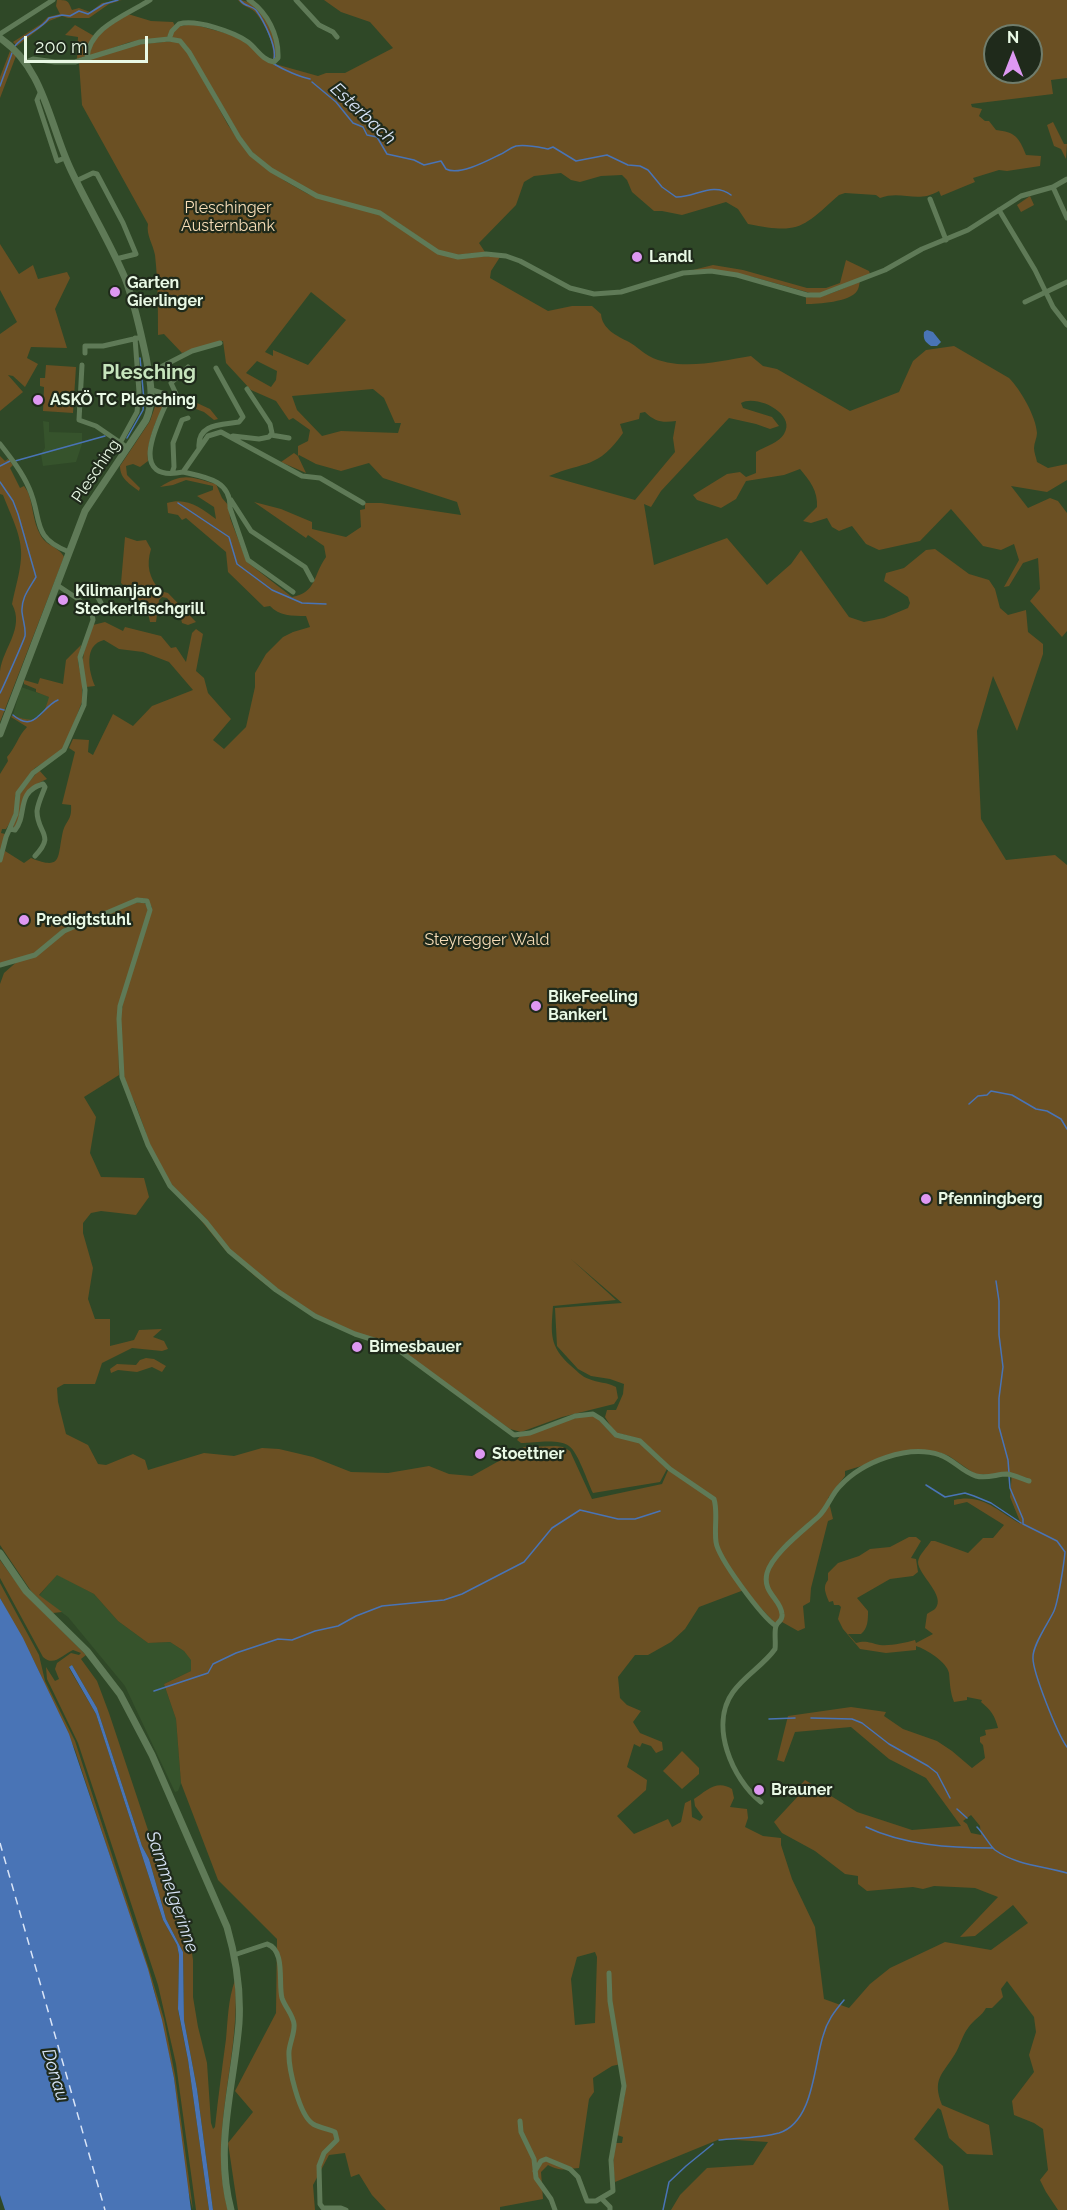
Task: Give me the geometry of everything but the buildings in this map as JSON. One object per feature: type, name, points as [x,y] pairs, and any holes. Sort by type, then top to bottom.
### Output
[{"type":"main road","name":"Plesching","points":[[0,36],[26,62],[42,91],[65,158],[116,259],[132,298],[138,338],[152,390],[151,405],[146,420],[87,506],[0,734]]},
{"type":"main road","points":[[0,1553],[26,1591],[103,1669],[127,1706],[152,1755],[219,1906],[234,1955],[239,1992],[239,2021],[227,2099],[223,2150],[225,2182],[231,2210]]},
{"type":"street","points":[[0,36],[53,0]]},
{"type":"street","points":[[87,58],[90,45],[95,37],[150,0]]},
{"type":"street","points":[[169,39],[172,31],[179,24],[194,23],[233,33],[248,42],[263,58],[272,62],[277,61],[276,38],[265,15],[249,0]]},
{"type":"street","points":[[296,0],[319,25],[333,32],[337,37]]},
{"type":"street","points":[[26,62],[33,59],[67,62],[132,43],[169,39],[180,41],[245,147],[271,170],[317,196],[380,213],[438,252],[458,257],[486,254],[513,258],[570,288],[594,294],[621,292],[683,273],[711,271],[737,275],[813,296],[827,293],[876,274],[922,249],[968,230],[1021,196],[1053,187],[1067,179]]},
{"type":"street","points":[[76,181],[93,173],[96,174],[123,223],[136,254],[116,259]]},
{"type":"street","points":[[1053,187],[1067,218]]},
{"type":"street","points":[[930,199],[946,240]]},
{"type":"street","points":[[999,210],[1035,270],[1053,308],[1067,325]]},
{"type":"street","points":[[1025,302],[1067,282]]},
{"type":"street","points":[[85,353],[85,346],[103,346],[138,338],[137,411],[120,443]]},
{"type":"street","points":[[149,373],[192,351],[220,344]]},
{"type":"street","points":[[82,365],[80,420],[96,426],[128,448]]},
{"type":"street","points":[[167,402],[176,399],[177,396],[171,383],[188,367]]},
{"type":"street","points":[[199,448],[199,441],[207,429],[214,425],[239,422],[243,417],[216,369]]},
{"type":"street","points":[[247,389],[270,424],[271,435]]},
{"type":"street","points":[[152,390],[165,394],[167,402],[154,430],[149,454],[152,463],[158,470],[172,473],[183,472],[221,484],[251,531],[305,567],[312,580]]},
{"type":"street","points":[[172,473],[174,435],[182,420],[188,418]]},
{"type":"street","points":[[183,472],[199,448],[212,434],[221,432],[302,476],[320,478],[363,503]]},
{"type":"street","points":[[228,435],[259,439],[271,435],[289,438]]},
{"type":"street","points":[[0,444],[30,490],[43,535],[51,543],[69,552]]},
{"type":"street","points":[[230,499],[230,508],[248,560],[293,592]]},
{"type":"street","points":[[91,584],[101,603]]},
{"type":"street","points":[[0,860],[16,814],[18,793],[33,773],[64,750],[80,714],[85,690],[80,657],[93,620],[92,613],[78,598],[57,585]]},
{"type":"street","points":[[10,829],[15,830],[18,827],[25,796],[43,784],[44,790],[37,809],[45,846],[35,856]]},
{"type":"street","points":[[0,965],[40,952],[58,935],[72,927],[137,900],[147,901],[150,910],[120,1006],[121,1065],[126,1090],[137,1112],[148,1145],[175,1192],[204,1219],[229,1251],[276,1290],[328,1322],[393,1346],[514,1436],[588,1414],[601,1419],[616,1436],[640,1441],[670,1469],[714,1499],[716,1541],[721,1557],[749,1596],[776,1626]]},
{"type":"street","points":[[761,1802],[750,1793],[735,1770],[724,1738],[723,1723],[727,1703],[734,1691],[775,1649],[776,1626],[782,1619],[782,1612],[766,1581],[773,1560],[822,1513],[837,1488],[858,1471],[901,1454],[930,1453],[944,1456],[975,1476],[1009,1474],[1029,1481]]},
{"type":"street","points":[[234,1955],[267,1944],[273,1947],[281,1969],[282,1997],[294,2023],[289,2052],[292,2078],[307,2118],[313,2124],[335,2132],[337,2140],[324,2153],[319,2166],[321,2205],[323,2208],[346,2210]]},
{"type":"street","points":[[535,2171],[541,2161],[546,2159],[570,2169],[578,2177],[587,2201],[601,2199],[613,2191],[611,2160],[624,2092],[610,2001],[609,1973]]},
{"type":"street","points":[[520,2121],[521,2132],[534,2158],[535,2171],[555,2210]]},
{"type":"street","points":[[601,2199],[610,2207],[610,2210]]},
{"type":"shaded area","points":[[43,421],[49,422],[49,432],[82,433],[82,444],[76,462],[43,466],[41,454],[45,448]]},
{"type":"shaded area","points":[[21,687],[50,697],[42,714],[29,721],[13,715]]},
{"type":"shaded area","points":[[57,1574],[94,1594],[118,1621],[148,1643],[170,1642],[184,1651],[192,1660],[191,1671],[164,1684],[176,1719],[181,1783],[178,1791],[175,1792],[125,1686],[68,1617],[39,1596]]},
{"type":"green space","points":[[57,0],[68,2],[72,10],[79,8],[90,12],[102,3],[122,0],[109,4],[89,18],[62,16],[49,21],[17,46],[13,42],[48,17],[60,14],[56,6]]},
{"type":"green space","points":[[238,0],[252,4],[268,23],[276,47],[276,59],[273,60],[273,48],[262,21],[254,11]]},
{"type":"green space","points":[[324,0],[1067,0],[1067,78],[1051,80],[1053,94],[971,104],[972,107],[982,109],[979,116],[989,121],[996,130],[1008,132],[1016,137],[1026,155],[1041,156],[1040,166],[999,170],[973,178],[975,182],[941,196],[939,191],[931,195],[916,197],[895,195],[880,198],[876,195],[845,193],[839,195],[807,222],[789,228],[778,228],[748,224],[738,209],[726,202],[682,215],[654,211],[632,192],[622,175],[601,176],[580,182],[571,180],[561,173],[534,176],[524,182],[516,205],[479,243],[485,252],[457,255],[439,251],[387,215],[316,194],[258,159],[242,139],[187,46],[171,38],[176,27],[192,24],[236,36],[275,64],[318,76],[326,73],[345,73],[393,48],[370,22],[341,12]]},
{"type":"green space","points":[[128,14],[151,21],[173,22],[175,26],[166,38],[130,42],[89,56],[98,36]]},
{"type":"green space","points":[[75,25],[94,36],[86,56],[77,59],[78,37],[65,35]]},
{"type":"green space","points":[[174,41],[179,43],[188,52],[228,125],[242,145],[261,164],[285,181],[308,194],[383,216],[438,254],[500,257],[491,271],[490,278],[548,311],[572,306],[592,306],[601,314],[604,324],[611,331],[649,356],[661,361],[700,364],[751,356],[763,366],[777,369],[850,411],[899,392],[913,361],[926,350],[954,346],[1009,378],[1018,389],[1031,411],[1036,426],[1037,435],[1034,448],[1037,462],[1048,468],[1067,464],[1067,480],[1047,492],[1011,486],[1028,508],[1050,498],[1058,501],[1067,513],[1067,631],[1062,637],[1030,601],[1040,589],[1038,558],[1023,563],[1009,586],[1004,587],[1019,560],[1014,544],[1001,550],[983,546],[951,509],[920,541],[879,550],[866,544],[852,526],[839,531],[832,527],[827,518],[811,523],[803,521],[817,507],[817,501],[813,486],[800,469],[784,475],[746,481],[736,499],[721,508],[697,500],[693,495],[727,474],[740,472],[746,477],[756,473],[756,452],[775,442],[784,434],[787,427],[780,413],[756,401],[741,403],[743,408],[772,417],[779,426],[770,429],[729,418],[661,491],[651,507],[644,504],[654,565],[727,538],[767,585],[791,564],[801,550],[849,617],[864,622],[884,618],[908,608],[910,603],[908,597],[884,581],[886,573],[904,568],[926,550],[935,549],[969,574],[989,580],[995,589],[1000,608],[1008,615],[1026,610],[1028,632],[1043,644],[1043,654],[1017,731],[993,676],[977,731],[981,819],[1006,860],[1055,855],[1067,865],[1067,2210],[1058,2210],[1040,2180],[1048,2170],[1043,2129],[1014,2115],[1012,2101],[1034,2072],[1029,2055],[1036,2032],[1034,2017],[1007,1981],[1001,1989],[1003,1997],[992,2008],[986,2008],[968,2028],[938,2083],[942,2105],[989,2125],[993,2155],[967,2154],[949,2138],[941,2110],[938,2108],[914,2139],[943,2166],[949,2210],[671,2210],[680,2195],[707,2168],[753,2165],[768,2142],[720,2139],[615,2182],[613,2165],[615,2143],[622,2143],[623,2137],[617,2135],[625,2094],[621,2064],[612,2066],[593,2078],[594,2092],[589,2099],[579,2168],[560,2169],[548,2165],[541,2172],[543,2199],[500,2207],[500,2210],[386,2210],[372,2195],[359,2174],[351,2177],[345,2153],[329,2155],[313,2185],[315,2210],[238,2210],[228,2143],[253,2112],[235,2091],[276,2013],[277,1939],[218,1880],[181,1783],[176,1719],[164,1684],[191,1671],[191,1660],[184,1651],[170,1642],[148,1643],[118,1621],[94,1594],[57,1575],[39,1595],[62,1612],[53,1613],[31,1591],[0,1545],[0,984],[4,973],[20,959],[0,963],[0,862],[5,851],[24,863],[31,858],[49,863],[57,859],[63,831],[71,814],[71,805],[62,804],[75,752],[69,748],[73,739],[89,740],[88,752],[93,755],[113,714],[133,726],[152,706],[193,690],[169,662],[143,652],[119,649],[104,640],[97,643],[90,653],[91,674],[95,686],[86,687],[83,669],[84,656],[93,625],[105,622],[123,631],[125,627],[161,636],[171,648],[176,647],[186,662],[192,633],[196,629],[203,634],[196,671],[204,678],[208,693],[231,719],[213,740],[224,749],[246,727],[255,687],[255,673],[266,654],[283,637],[310,627],[306,616],[286,615],[270,606],[264,607],[228,572],[226,552],[186,518],[182,520],[178,515],[168,513],[167,503],[181,501],[199,508],[216,519],[214,507],[197,496],[213,490],[213,486],[186,480],[160,487],[175,479],[187,477],[216,484],[222,498],[229,506],[230,518],[247,562],[292,597],[306,591],[313,583],[326,557],[324,546],[308,535],[306,538],[254,502],[281,509],[312,522],[312,529],[346,537],[361,527],[360,510],[365,509],[365,503],[381,503],[461,515],[457,502],[383,478],[369,463],[341,471],[298,456],[298,446],[308,441],[310,430],[293,418],[289,420],[276,401],[251,390],[226,363],[223,341],[182,353],[164,334],[158,335],[156,265],[148,224],[82,105],[79,63],[132,45]],"holes":[[[311,292],[346,320],[308,365],[273,350],[273,356],[265,352]],[[257,361],[277,371],[276,380],[271,387],[246,373]],[[373,389],[384,398],[395,423],[401,423],[398,433],[341,431],[322,436],[297,410],[292,396]],[[645,412],[659,421],[676,421],[673,438],[675,452],[635,500],[549,476],[590,462],[606,453],[623,433],[620,424],[639,419],[640,413]],[[143,898],[152,907],[129,980],[148,911],[144,903],[135,903],[56,935],[68,926]],[[123,1002],[120,1019],[123,1073],[146,1133],[143,1138],[156,1165],[225,1250],[277,1293],[353,1334],[396,1349],[510,1429],[521,1432],[562,1417],[614,1404],[618,1398],[616,1387],[581,1375],[563,1358],[555,1345],[552,1332],[553,1306],[616,1300],[571,1259],[622,1303],[555,1308],[557,1346],[578,1369],[591,1376],[624,1384],[623,1394],[616,1410],[607,1410],[605,1417],[615,1433],[639,1440],[670,1466],[662,1484],[592,1499],[570,1451],[556,1446],[524,1447],[472,1476],[449,1474],[429,1466],[388,1473],[351,1472],[313,1457],[279,1449],[262,1448],[234,1456],[204,1453],[148,1470],[145,1460],[133,1454],[106,1465],[98,1464],[88,1445],[66,1434],[57,1388],[64,1384],[95,1384],[102,1363],[132,1348],[162,1351],[168,1349],[164,1341],[153,1337],[162,1329],[139,1330],[134,1340],[110,1346],[110,1319],[95,1319],[88,1299],[93,1268],[83,1233],[83,1223],[91,1213],[101,1211],[136,1215],[149,1197],[144,1178],[101,1177],[90,1153],[96,1117],[84,1097],[119,1075],[118,1022]],[[907,1452],[941,1453],[975,1474],[1012,1473],[1010,1497],[1021,1524],[982,1501],[964,1498],[954,1500],[954,1505],[967,1502],[1004,1525],[993,1538],[983,1538],[968,1553],[931,1541],[920,1556],[919,1567],[937,1598],[938,1604],[935,1609],[927,1614],[925,1628],[933,1634],[916,1643],[915,1640],[884,1645],[856,1643],[848,1634],[861,1634],[867,1624],[868,1611],[857,1598],[890,1579],[913,1576],[918,1572],[916,1559],[911,1558],[921,1541],[916,1537],[909,1537],[890,1547],[870,1549],[859,1556],[838,1563],[828,1573],[825,1588],[829,1602],[833,1601],[834,1605],[841,1607],[838,1619],[843,1629],[860,1649],[886,1653],[916,1650],[916,1646],[936,1656],[949,1673],[954,1702],[967,1700],[967,1697],[982,1700],[981,1702],[994,1717],[998,1728],[985,1730],[986,1735],[980,1737],[985,1758],[972,1768],[937,1741],[903,1729],[884,1716],[886,1712],[851,1707],[788,1716],[777,1760],[784,1762],[795,1732],[851,1727],[889,1759],[926,1778],[961,1826],[912,1830],[857,1812],[805,1780],[797,1789],[800,1794],[774,1822],[782,1833],[815,1851],[845,1874],[858,1876],[858,1884],[867,1891],[913,1887],[923,1889],[934,1886],[975,1888],[998,1897],[960,1937],[975,1936],[1013,1905],[1028,1923],[991,1950],[945,1942],[890,1968],[870,1984],[849,2008],[824,1999],[815,1927],[792,1879],[781,1845],[781,1838],[763,1836],[745,1827],[748,1818],[747,1809],[730,1807],[734,1798],[732,1789],[727,1786],[717,1786],[694,1799],[695,1806],[703,1817],[700,1821],[692,1817],[691,1800],[685,1803],[681,1822],[672,1827],[668,1819],[634,1834],[617,1816],[646,1790],[647,1780],[627,1767],[634,1744],[640,1747],[642,1743],[651,1746],[656,1753],[663,1750],[662,1742],[640,1733],[633,1722],[641,1711],[627,1705],[620,1698],[618,1677],[635,1655],[648,1655],[671,1642],[685,1629],[699,1607],[744,1590],[774,1622],[782,1622],[798,1631],[805,1628],[803,1606],[810,1602],[811,1588],[828,1521],[833,1519],[828,1498],[845,1476],[845,1471]],[[971,1815],[980,1826],[981,1835],[971,1833],[963,1821]],[[595,1952],[597,1957],[595,2023],[575,2025],[571,1979],[577,1957]]]},
{"type":"green space","points":[[10,51],[16,56],[0,98],[0,77]]},
{"type":"green space","points":[[1053,122],[1064,144],[1067,144],[1066,159],[1061,149],[1054,146],[1047,125]]},
{"type":"green space","points":[[1030,196],[1034,205],[1021,212],[1017,205]]},
{"type":"green space","points":[[0,244],[19,274],[33,265],[38,279],[67,272],[70,278],[55,309],[67,348],[31,347],[27,358],[38,364],[25,387],[13,376],[8,375],[23,392],[0,411],[0,334],[17,322],[0,290]]},
{"type":"green space","points":[[846,260],[869,271],[870,274],[826,292],[814,294],[753,277],[693,270],[713,265],[743,270],[807,288],[826,288],[840,283]]},
{"type":"green space","points":[[860,281],[857,291],[848,298],[833,302],[806,304],[806,297],[827,295]]},
{"type":"green space","points":[[46,365],[76,367],[73,413],[43,411],[44,387],[40,386],[40,378],[45,378]]},
{"type":"green space","points":[[159,395],[163,395],[164,404],[151,435],[148,461],[140,467],[133,464],[126,466],[127,475],[140,488],[139,491],[124,478],[120,466],[150,421]]},
{"type":"green space","points":[[197,403],[210,409],[218,419],[214,420],[196,409]]},
{"type":"green space","points":[[294,453],[298,456],[306,473],[281,462]]},
{"type":"green space","points":[[0,456],[5,461],[8,459],[13,465],[10,468],[20,488],[24,486],[28,492],[42,538],[64,557],[0,722],[0,671],[15,630],[16,621],[12,604],[20,569],[21,550],[15,526],[3,495],[0,494]]},
{"type":"green space","points":[[125,537],[137,541],[146,540],[151,549],[150,571],[156,586],[160,591],[168,593],[196,622],[188,625],[182,623],[180,614],[167,598],[162,597],[159,600],[156,622],[150,622],[147,608],[121,583]]},
{"type":"green space","points":[[81,645],[78,662],[82,681],[82,702],[65,746],[56,755],[35,768],[15,796],[15,814],[1,833],[5,834],[0,858],[0,774],[8,761],[7,757],[27,727],[11,717],[13,715],[32,720],[41,716],[49,697],[24,684],[24,680],[38,684],[40,678],[63,684],[66,660]]},
{"type":"green space","points":[[39,770],[47,779],[32,787],[28,792],[22,803],[18,825],[13,828],[20,793]]},
{"type":"green space","points":[[154,1359],[166,1366],[162,1372],[152,1367],[137,1372],[118,1370],[111,1373],[110,1369],[117,1364],[136,1365],[140,1360]]},
{"type":"green space","points":[[582,1416],[595,1416],[612,1434],[641,1442],[667,1469],[660,1482],[593,1493],[579,1461],[569,1446],[559,1442],[521,1443],[517,1440],[520,1436]]},
{"type":"green space","points":[[0,1560],[24,1593],[86,1655],[81,1659],[97,1681],[109,1713],[167,1887],[190,1939],[193,1960],[193,1997],[207,2063],[213,2129],[235,1980],[234,2038],[223,2122],[222,2150],[223,2180],[228,2210],[213,2210],[197,2089],[184,2020],[183,1952],[166,1919],[149,1859],[142,1846],[97,1708],[72,1665],[69,1668],[96,1714],[163,1920],[177,1945],[179,1955],[178,2010],[188,2060],[209,2210],[196,2210],[176,2064],[158,1985],[78,1743],[47,1679],[46,1667],[55,1681],[59,1679],[55,1669],[57,1663],[71,1653],[79,1655],[81,1653],[73,1650],[51,1661],[43,1657],[0,1578]]},
{"type":"green space","points":[[0,1583],[39,1655],[45,1681],[75,1741],[150,1972],[164,2019],[175,2075],[193,2210],[186,2182],[174,2078],[154,1990],[75,1750],[33,1659],[0,1598]]},
{"type":"green space","points":[[682,1751],[699,1768],[699,1774],[682,1789],[663,1771]]},
{"type":"water","points":[[927,330],[933,332],[941,342],[937,346],[931,346],[925,340],[924,332]]},
{"type":"water","name":"Donau","points":[[0,1598],[23,1638],[69,1734],[148,1969],[174,2078],[191,2210],[5,2210],[0,2195]]},
{"type":"water","points":[[72,1665],[97,1708],[142,1846],[149,1859],[166,1919],[183,1952],[184,2020],[197,2089],[213,2210],[209,2210],[188,2060],[178,2009],[179,1955],[177,1945],[163,1920],[96,1714],[69,1667]]},
{"type":"waterway","name":"Esterbach","points":[[15,46],[49,18],[70,16],[79,11],[88,14],[104,4],[118,0]]},
{"type":"waterway","name":"Esterbach","points":[[240,0],[256,10],[263,21],[272,41],[274,59]]},
{"type":"waterway","name":"Esterbach","points":[[0,86],[12,53]]},
{"type":"waterway","name":"Esterbach","points":[[274,64],[310,79]]},
{"type":"waterway","name":"Esterbach","points":[[312,82],[336,102],[353,123],[363,127],[367,135],[377,137],[387,154],[414,160],[424,165],[441,161],[446,169],[458,171],[480,164],[516,146],[548,149],[553,147],[576,161],[607,155],[628,165],[640,166],[648,170],[662,187],[676,197],[710,190],[724,191],[731,195]]},
{"type":"waterway","points":[[127,438],[143,410],[140,358]]},
{"type":"waterway","points":[[15,461],[105,436]]},
{"type":"waterway","points":[[0,466],[10,461]]},
{"type":"waterway","points":[[0,482],[13,501],[18,514],[36,577],[23,602],[25,636],[0,693]]},
{"type":"waterway","points":[[178,503],[229,537],[237,564],[272,590],[302,603],[326,604]]},
{"type":"waterway","points":[[13,715],[27,722],[58,700]]},
{"type":"waterway","points":[[0,709],[4,710]]},
{"type":"waterway","points":[[969,1104],[978,1096],[987,1095],[991,1091],[1012,1095],[1036,1109],[1047,1111],[1061,1119],[1067,1129]]},
{"type":"waterway","points":[[996,1281],[1003,1367],[999,1398],[999,1427],[1009,1473]]},
{"type":"waterway","points":[[1009,1476],[1010,1488],[1023,1524],[1057,1541],[1065,1552],[1056,1606],[1038,1640],[1033,1657],[1046,1703],[1067,1747]]},
{"type":"waterway","points":[[926,1485],[945,1497],[965,1493],[974,1496],[991,1503],[1021,1523]]},
{"type":"waterway","points":[[154,1691],[208,1673],[213,1664],[236,1653],[278,1639],[292,1640],[315,1631],[338,1626],[382,1606],[444,1600],[462,1594],[524,1562],[552,1528],[580,1510],[618,1519],[635,1519],[660,1511]]},
{"type":"waterway","points":[[769,1719],[795,1718]]},
{"type":"waterway","points":[[811,1718],[852,1719],[862,1723],[889,1744],[937,1773],[950,1798]]},
{"type":"waterway","points":[[957,1809],[967,1818]]},
{"type":"waterway","points":[[866,1827],[911,1842],[992,1848]]},
{"type":"waterway","points":[[977,1827],[993,1848],[1003,1855],[1021,1862],[1067,1873]]},
{"type":"waterway","points":[[719,2140],[757,2137],[779,2133],[791,2127],[806,2105],[811,2091],[825,2031],[831,2017],[844,2000]]},
{"type":"waterway","points":[[663,2210],[669,2182],[713,2144]]},
{"type":"ferry route","points":[[0,1843],[105,2210]]},
{"type":"place","name":"Landl","points":[[637,257]]},
{"type":"place","name":"Garten Gierlinger","points":[[115,292]]},
{"type":"place","name":"ASKÖ TC Plesching","points":[[38,400]]},
{"type":"place","name":"Kilimanjaro Steckerlfischgrill","points":[[63,600]]},
{"type":"place","name":"Predigtstuhl","points":[[24,920]]},
{"type":"place","name":"BikeFeeling Bankerl","points":[[536,1006]]},
{"type":"place","name":"Pfenningberg","points":[[926,1199]]},
{"type":"place","name":"Bimesbauer","points":[[357,1347]]},
{"type":"place","name":"Stoettner","points":[[480,1454]]},
{"type":"place","name":"Brauner","points":[[759,1790]]},
{"type":"district","name":"Plesching","points":[[149,373]]},
{"type":"park label","name":"Pleschinger Austernbank","points":[[228,217]]},
{"type":"park label","name":"Steyregger Wald","points":[[487,940]]},
{"type":"water label","name":"Sammelgerinne","points":[[172,1892]]}]
